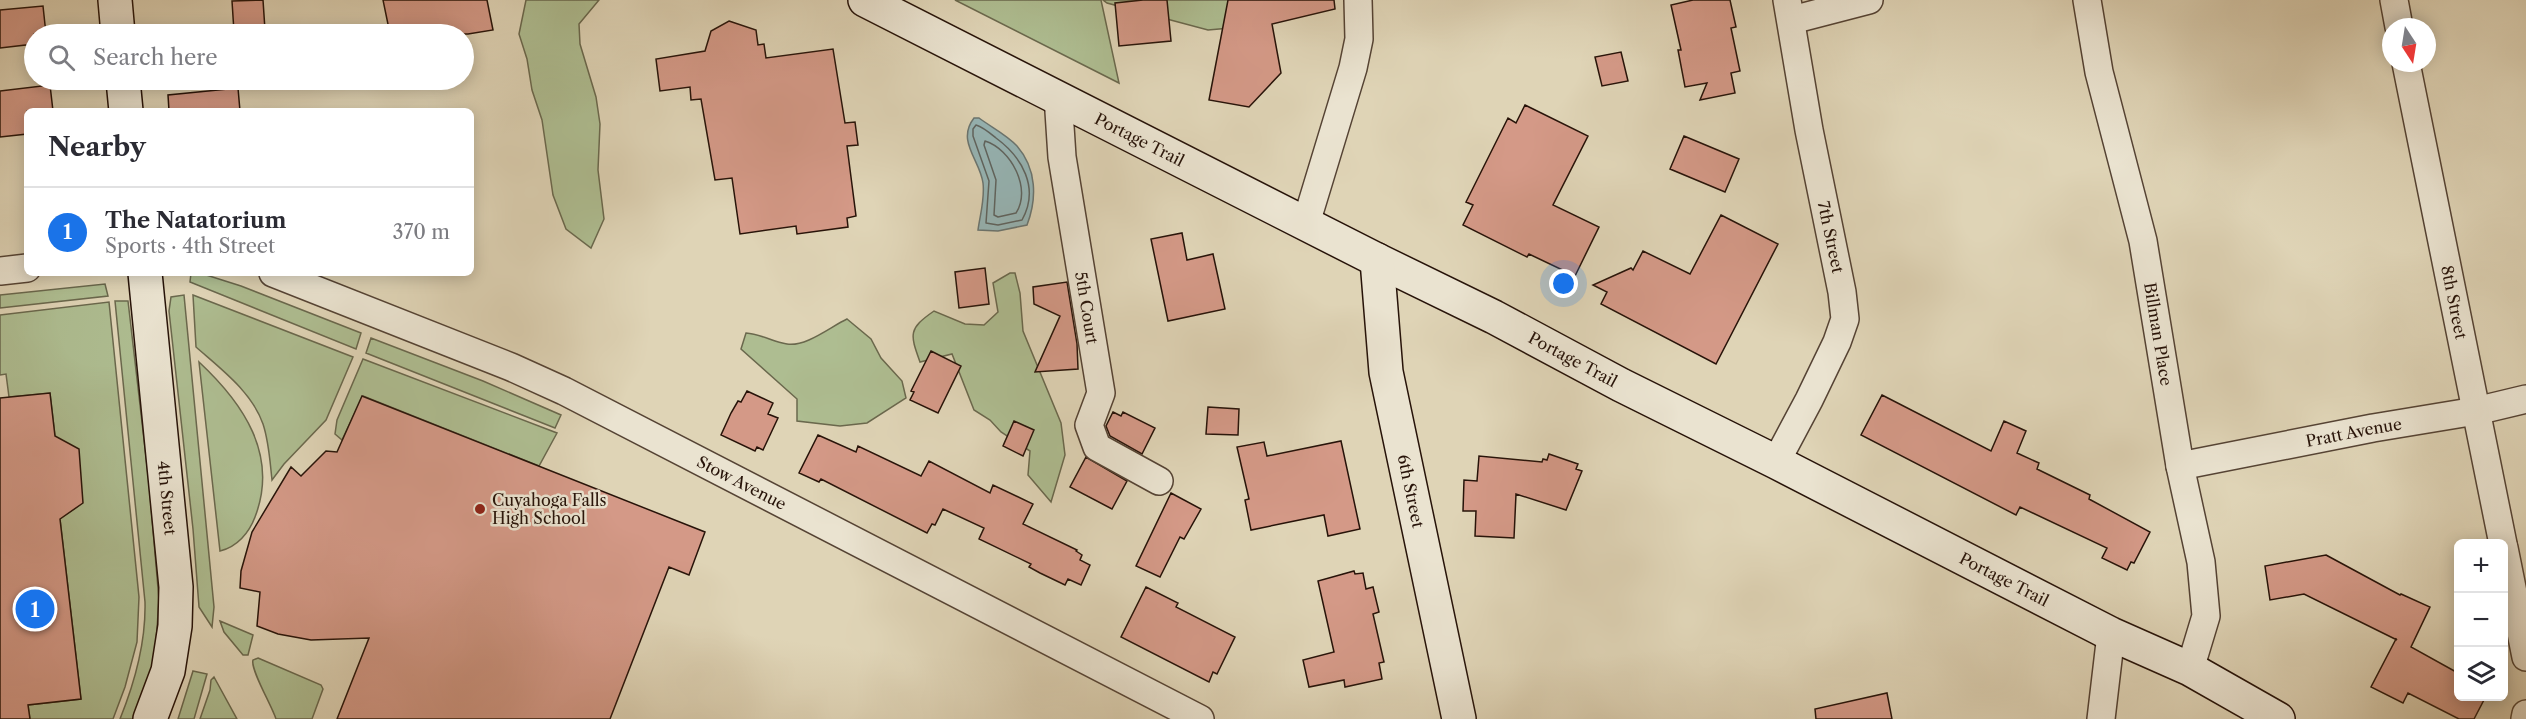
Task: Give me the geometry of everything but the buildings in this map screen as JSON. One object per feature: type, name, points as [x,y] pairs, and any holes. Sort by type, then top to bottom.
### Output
[{"type":"main road","points":[[115,0],[117,24]]},
{"type":"main road","name":"Portage Trail","points":[[865,0],[1494,317],[1621,385],[2111,634],[2190,669],[2278,719]]},
{"type":"main road","points":[[124,90],[126,108]]},
{"type":"main road","name":"6th Street","points":[[1377,260],[1386,372],[1453,718]]},
{"type":"main road","name":"4th Street","points":[[145,276],[176,586],[175,626],[168,670],[150,719]]},
{"type":"street","points":[[1306,223],[1353,68],[1359,39],[1358,0]]},
{"type":"street","points":[[1790,10],[1869,0]]},
{"type":"street","name":"Billman Place","points":[[2087,0],[2099,72],[2143,241],[2180,466],[2201,562],[2206,616],[2190,669]]},
{"type":"street","points":[[2394,0],[2397,18]]},
{"type":"street","name":"7th Street","points":[[1776,462],[1837,342],[1845,319],[1842,292],[1809,130],[1790,10]]},
{"type":"street","name":"8th Street","points":[[2408,72],[2502,539]]},
{"type":"street","name":"5th Court","points":[[1058,96],[1062,158],[1101,393],[1089,426],[1097,447],[1159,481]]},
{"type":"street","points":[[0,271],[24,267]]},
{"type":"street","name":"Stow Avenue","points":[[281,276],[511,366],[571,394],[1200,719]]},
{"type":"street","name":"Pratt Avenue","points":[[2180,466],[2373,428],[2476,411],[2526,399]]},
{"type":"street","name":"8th Street","points":[[2508,558],[2519,584],[2526,657]]},
{"type":"street","points":[[2101,719],[2111,634]]},
{"type":"street","points":[[2524,719],[2526,714]]},
{"type":"green space","points":[[526,0],[599,0],[579,24],[580,44],[596,97],[600,124],[598,170],[604,219],[591,248],[566,229],[553,195],[542,120],[532,90],[527,59],[519,34]]},
{"type":"green space","points":[[955,0],[1101,0],[1119,83]]},
{"type":"green space","points":[[1103,0],[1228,0],[1230,28],[1208,30]]},
{"type":"green space","points":[[1010,273],[1015,273],[1020,293],[1023,331],[1061,423],[1065,455],[1051,502],[1028,475],[1030,451],[1001,432],[990,420],[974,410],[952,354],[920,362],[914,345],[913,338],[916,328],[934,311],[965,324],[984,325],[998,312],[993,283]]},
{"type":"green space","points":[[191,276],[209,276],[361,333],[356,349],[190,282]]},
{"type":"green space","points":[[105,284],[108,296],[0,308],[0,295]]},
{"type":"green space","points":[[184,295],[214,607],[212,627],[199,607],[193,529],[169,311],[171,297]]},
{"type":"green space","points":[[193,295],[353,357],[326,420],[272,480],[267,438],[258,412],[244,391],[196,347]]},
{"type":"green space","points":[[115,301],[128,301],[149,483],[159,600],[155,656],[147,688],[134,719],[120,719],[138,662],[144,632],[145,602]]},
{"type":"green space","points":[[109,302],[139,597],[137,642],[125,687],[113,719],[30,719],[28,705],[81,699],[60,519],[82,503],[55,436],[50,393],[9,397],[6,374],[0,375],[0,315]]},
{"type":"green space","points":[[847,319],[871,339],[881,358],[902,381],[906,398],[867,423],[840,426],[797,421],[797,399],[741,349],[746,333],[794,344],[810,340]]},
{"type":"green space","points":[[371,338],[483,381],[561,415],[555,428],[366,353]]},
{"type":"green space","points":[[363,359],[557,433],[539,466],[363,396],[342,440],[335,434],[337,420]]},
{"type":"green space","points":[[199,362],[230,395],[242,413],[252,432],[263,472],[261,494],[252,523],[237,543],[220,551]]},
{"type":"green space","points":[[220,621],[253,635],[248,655],[243,655],[224,632]]},
{"type":"green space","points":[[258,658],[321,685],[323,689],[312,719],[276,719],[253,665],[253,660]]},
{"type":"green space","points":[[193,671],[207,674],[194,719],[178,719]]},
{"type":"green space","points":[[214,677],[237,719],[200,719],[211,680]]},
{"type":"water","points":[[974,118],[979,118],[1004,135],[1024,155],[1032,174],[1034,195],[1027,225],[998,231],[978,230],[983,201],[983,183],[967,135]]},
{"type":"place","name":"Cuyahoga Falls High School","points":[[480,509]]},
{"type":"place","name":"The Natatorium","points":[[35,609]]}]
